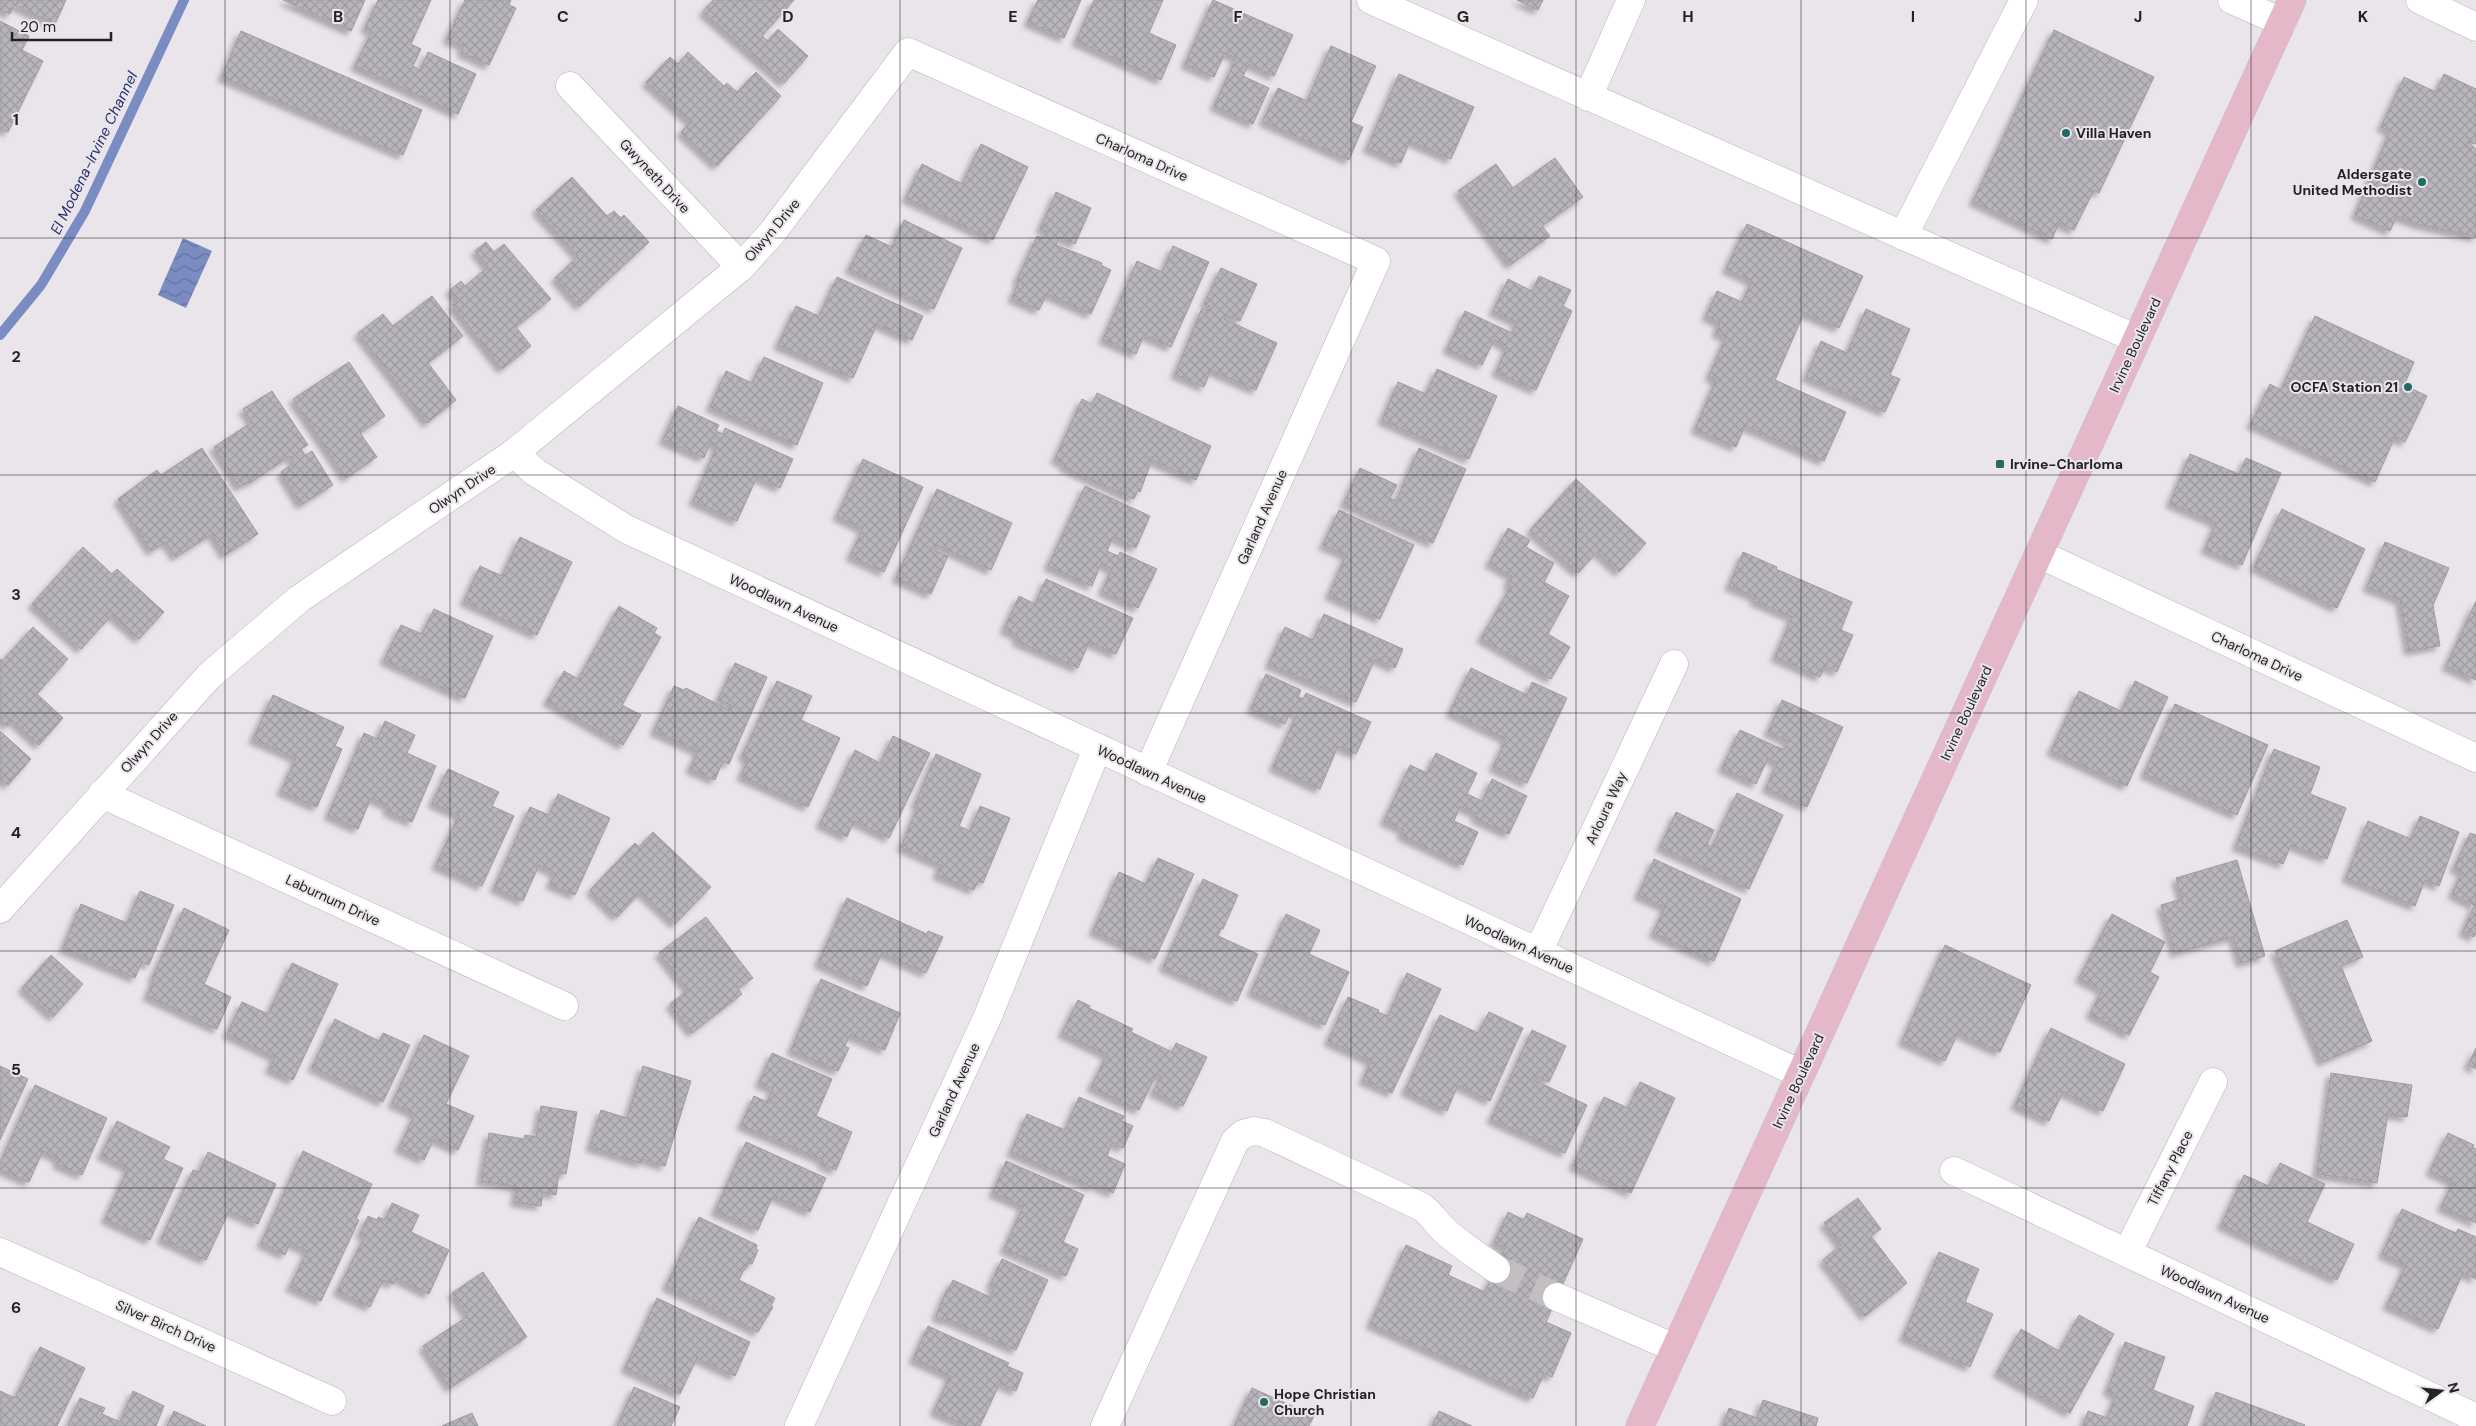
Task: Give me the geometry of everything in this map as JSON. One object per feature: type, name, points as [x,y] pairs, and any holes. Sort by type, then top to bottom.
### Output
[{"type":"main road","name":"Irvine Boulevard","points":[[1640,1426],[2287,11]]},
{"type":"street","points":[[1371,0],[2137,339]]},
{"type":"street","points":[[1588,97],[1631,0]]},
{"type":"street","points":[[1903,236],[2024,0]]},
{"type":"street","points":[[2232,0],[2287,11]]},
{"type":"street","points":[[2420,0],[2476,27]]},
{"type":"street","name":"Charloma Drive","points":[[908,52],[1376,261]]},
{"type":"street","name":"Olwyn Drive","points":[[0,909],[209,676],[300,599],[514,453],[740,267],[771,234],[908,52]]},
{"type":"street","name":"Gwyneth Drive","points":[[570,86],[740,267]]},
{"type":"street","name":"Garland Avenue","points":[[1148,772],[1376,261]]},
{"type":"street","name":"Woodlawn Avenue","points":[[514,453],[535,472],[626,530],[1801,1074]]},
{"type":"street","name":"Charloma Drive","points":[[2039,554],[2476,758]]},
{"type":"street","name":"Arloura Way","points":[[1538,952],[1674,664]]},
{"type":"street","name":"Garland Avenue","points":[[799,1426],[988,1018],[1098,749]]},
{"type":"street","name":"Laburnum Drive","points":[[102,794],[564,1006]]},
{"type":"street","name":"Tiffany Place","points":[[2127,1253],[2213,1082]]},
{"type":"street","points":[[1105,1426],[1214,1185],[1235,1141],[1243,1134],[1254,1131],[1265,1133],[1422,1207],[1434,1216],[1442,1228],[1462,1246],[1496,1269]]},
{"type":"street","name":"Woodlawn Avenue","points":[[1954,1171],[2476,1418]]},
{"type":"street","name":"Silver Birch Drive","points":[[0,1252],[332,1401]]},
{"type":"street","points":[[1558,1297],[1675,1348]]},
{"type":"water","points":[[183,238],[212,251],[186,308],[158,295]]},
{"type":"building","points":[[0,0],[66,0],[55,24],[14,5],[10,14],[0,10]]},
{"type":"building","points":[[283,0],[365,0],[351,31]]},
{"type":"building","points":[[378,0],[431,0],[411,44],[421,49],[413,66],[420,70],[428,52],[476,74],[458,114],[355,66],[372,31],[365,28]]},
{"type":"building","points":[[465,0],[511,0],[509,5],[516,8],[489,65],[461,52],[464,46],[447,39]]},
{"type":"building","points":[[713,0],[794,0],[762,36],[768,41],[778,29],[808,56],[784,83],[703,12]]},
{"type":"building","points":[[1038,0],[1081,0],[1064,38],[1028,22]]},
{"type":"building","points":[[1094,0],[1163,0],[1149,33],[1176,45],[1161,80],[1076,41]]},
{"type":"building","points":[[1213,0],[1293,35],[1274,76],[1249,64],[1243,76],[1269,88],[1253,124],[1214,106],[1236,58],[1225,53],[1214,77],[1185,64]]},
{"type":"building","points":[[1517,0],[1543,0],[1538,10]]},
{"type":"building","points":[[0,21],[29,36],[22,50],[43,61],[8,132],[0,128]]},
{"type":"building","name":"Villa Haven","points":[[2054,30],[2154,77],[2099,193],[2094,190],[2074,230],[2059,223],[2052,239],[1973,201]]},
{"type":"building","points":[[241,31],[422,110],[403,155],[222,77]]},
{"type":"building","points":[[1331,46],[1376,66],[1351,122],[1363,127],[1349,160],[1263,121],[1278,88],[1307,101]]},
{"type":"building","points":[[688,52],[724,86],[727,83],[737,92],[756,72],[781,96],[717,166],[681,132],[691,122],[646,82],[670,57],[678,64]]},
{"type":"building","points":[[1399,74],[1474,107],[1451,159],[1410,141],[1401,163],[1367,148]]},
{"type":"building","name":"Aldersgate United Methodist","points":[[2444,74],[2476,89],[2476,144],[2468,142],[2476,149],[2476,237],[2418,224],[2397,216],[2390,231],[2355,215],[2390,131],[2381,127],[2404,77],[2436,92]]},
{"type":"building","points":[[981,144],[1028,167],[993,240],[906,198],[922,164],[962,184]]},
{"type":"building","points":[[1555,158],[1583,197],[1542,226],[1550,236],[1510,265],[1458,191],[1496,164],[1513,188]]},
{"type":"building","points":[[572,177],[607,216],[614,211],[621,218],[624,215],[649,242],[580,306],[555,278],[578,256],[536,210]]},
{"type":"building","points":[[1056,192],[1091,208],[1075,244],[1060,237],[1056,245],[1102,263],[1101,265],[1111,270],[1091,314],[1047,294],[1039,310],[1012,298],[1019,281],[1017,280],[1037,236],[1044,238],[1047,231],[1040,229]]},
{"type":"building","points":[[904,220],[962,248],[934,309],[849,269],[866,235],[892,247]]},
{"type":"building","points":[[1747,224],[1863,276],[1839,328],[1804,313],[1775,380],[1846,412],[1824,461],[1745,426],[1736,447],[1695,429],[1716,380],[1709,376],[1726,337],[1716,333],[1720,323],[1706,316],[1717,291],[1742,302],[1752,281],[1726,269]]},
{"type":"building","points":[[486,242],[494,252],[504,244],[551,299],[516,327],[531,346],[502,369],[452,305],[457,301],[450,290],[461,281],[465,286],[488,267],[475,251]]},
{"type":"building","points":[[1173,246],[1209,262],[1171,347],[1144,335],[1136,354],[1103,339],[1137,261],[1162,272]]},
{"type":"building","points":[[1221,268],[1257,284],[1240,321],[1226,315],[1224,319],[1277,343],[1256,390],[1211,370],[1204,387],[1175,374],[1202,308],[1208,311],[1210,306],[1204,304]]},
{"type":"building","points":[[1539,276],[1571,290],[1563,306],[1572,311],[1536,390],[1496,372],[1507,347],[1494,340],[1482,365],[1447,349],[1465,311],[1512,333],[1517,322],[1493,311],[1508,279],[1532,291]]},
{"type":"building","points":[[837,277],[923,316],[912,340],[877,324],[853,378],[778,345],[796,306],[819,316]]},
{"type":"building","points":[[432,296],[463,336],[428,363],[456,400],[427,423],[358,333],[383,314],[393,326]]},
{"type":"building","points":[[1866,309],[1910,329],[1890,375],[1900,379],[1885,412],[1806,377],[1821,341],[1847,353]]},
{"type":"building","points":[[2315,316],[2414,362],[2404,385],[2427,396],[2405,442],[2395,437],[2375,482],[2251,424],[2270,384],[2281,390]]},
{"type":"building","points":[[764,357],[823,383],[797,445],[710,407],[726,371],[752,383]]},
{"type":"building","points":[[349,362],[385,416],[360,433],[377,457],[346,478],[293,399]]},
{"type":"building","points":[[1437,369],[1497,396],[1469,459],[1382,420],[1398,382],[1426,394]]},
{"type":"building","points":[[272,391],[308,445],[301,449],[305,455],[312,451],[333,485],[301,505],[281,472],[294,463],[290,456],[250,483],[239,487],[214,447],[252,422],[243,409]]},
{"type":"building","points":[[1097,393],[1211,446],[1196,480],[1152,460],[1140,492],[1138,490],[1134,499],[1064,467],[1065,464],[1055,459],[1082,399],[1092,404]]},
{"type":"building","points":[[678,406],[719,425],[716,431],[723,434],[725,428],[793,459],[780,488],[757,477],[737,521],[693,501],[717,446],[710,443],[704,458],[663,440]]},
{"type":"building","points":[[202,448],[258,534],[225,555],[212,534],[176,557],[166,542],[151,551],[118,499],[157,470],[161,475]]},
{"type":"building","points":[[1419,448],[1466,469],[1433,543],[1344,503],[1360,468],[1397,485],[1390,498],[1396,501]]},
{"type":"building","points":[[2190,454],[2239,474],[2246,458],[2281,473],[2242,565],[2205,549],[2216,523],[2170,503]]},
{"type":"building","points":[[863,459],[923,487],[884,572],[850,556],[863,529],[837,516]]},
{"type":"building","points":[[1576,479],[1646,543],[1619,572],[1597,552],[1578,573],[1530,530]]},
{"type":"building","points":[[1085,486],[1150,516],[1136,548],[1113,537],[1107,551],[1118,556],[1120,552],[1157,569],[1138,608],[1102,591],[1112,569],[1101,564],[1092,586],[1048,566]]},
{"type":"building","points":[[937,489],[1012,523],[991,570],[937,545],[934,550],[948,556],[931,594],[896,578]]},
{"type":"building","points":[[2282,509],[2365,549],[2337,608],[2254,567]]},
{"type":"building","points":[[1339,510],[1414,545],[1380,619],[1329,595],[1346,555],[1323,545]]},
{"type":"building","points":[[1508,528],[1530,540],[1526,547],[1554,563],[1544,582],[1569,596],[1548,634],[1570,647],[1551,679],[1481,638],[1511,586],[1507,584],[1512,576],[1489,563]]},
{"type":"building","points":[[520,537],[572,562],[537,635],[464,601],[480,566],[502,576]]},
{"type":"building","points":[[2385,542],[2449,568],[2433,605],[2440,646],[2409,651],[2400,600],[2367,587]]},
{"type":"building","points":[[83,547],[112,574],[117,569],[164,612],[139,639],[112,615],[81,649],[32,604]]},
{"type":"building","points":[[1743,552],[1777,567],[1776,569],[1852,602],[1841,630],[1853,635],[1837,672],[1825,666],[1820,677],[1775,657],[1792,617],[1754,601],[1756,597],[1729,586]]},
{"type":"building","points":[[1046,579],[1133,618],[1116,654],[1089,642],[1078,668],[1016,641],[1018,636],[1004,629],[1019,596],[1035,604]]},
{"type":"building","points":[[2476,601],[2476,680],[2446,666]]},
{"type":"building","points":[[619,606],[657,628],[654,633],[661,637],[622,705],[641,715],[623,745],[547,701],[564,671],[578,679]]},
{"type":"building","points":[[434,609],[493,636],[465,698],[384,660],[401,625],[422,634]]},
{"type":"building","points":[[1324,614],[1403,649],[1395,668],[1375,659],[1356,702],[1269,664],[1285,627],[1313,640]]},
{"type":"building","points":[[33,627],[68,659],[37,694],[63,718],[39,745],[12,720],[7,726],[0,719],[0,659],[2,661]]},
{"type":"building","points":[[735,663],[767,677],[729,764],[723,761],[715,780],[690,769],[698,751],[654,731],[674,686],[684,690],[686,688],[729,710],[731,705],[718,700]]},
{"type":"building","points":[[1471,668],[1527,695],[1532,682],[1567,698],[1527,783],[1493,767],[1506,739],[1450,712]]},
{"type":"building","points":[[1266,674],[1301,690],[1298,697],[1303,699],[1306,693],[1371,722],[1356,754],[1338,746],[1320,789],[1273,767],[1297,714],[1291,711],[1285,724],[1251,709]]},
{"type":"building","points":[[777,681],[812,696],[801,720],[840,738],[808,807],[741,776],[748,759],[742,756]]},
{"type":"building","points":[[2135,681],[2168,697],[2127,786],[2051,751],[2079,691],[2121,711]]},
{"type":"building","points":[[273,695],[344,727],[335,746],[342,749],[317,807],[281,791],[296,758],[253,739]]},
{"type":"building","points":[[1782,700],[1843,727],[1807,807],[1766,788],[1777,763],[1768,758],[1756,784],[1722,768],[1740,730],[1784,750],[1788,741],[1768,732]]},
{"type":"building","points":[[2175,704],[2268,745],[2237,815],[2144,774]]},
{"type":"building","points":[[385,721],[415,735],[407,753],[436,766],[412,822],[387,811],[389,806],[371,798],[358,829],[328,815],[364,733],[377,739]]},
{"type":"building","points":[[0,731],[31,759],[8,785],[0,778]]},
{"type":"building","points":[[893,736],[930,753],[889,838],[854,821],[847,837],[820,824],[855,750],[880,763]]},
{"type":"building","points":[[2274,749],[2320,767],[2310,794],[2346,808],[2327,859],[2291,845],[2283,864],[2236,846]]},
{"type":"building","points":[[1436,753],[1477,773],[1467,794],[1482,801],[1492,779],[1527,796],[1509,834],[1475,818],[1477,814],[1460,806],[1454,821],[1478,832],[1463,865],[1401,835],[1404,830],[1384,821],[1410,765],[1427,773]]},
{"type":"building","points":[[936,754],[981,774],[959,826],[970,831],[980,806],[1010,818],[983,883],[978,881],[974,890],[937,875],[941,865],[901,847],[918,806],[915,804]]},
{"type":"building","points":[[448,769],[499,792],[492,806],[514,816],[482,886],[436,865],[459,815],[432,803]]},
{"type":"building","points":[[1737,793],[1783,815],[1749,889],[1660,847],[1676,812],[1714,830],[1707,845],[1712,847]]},
{"type":"building","points":[[558,794],[610,818],[575,895],[550,884],[555,873],[539,865],[523,901],[494,888],[530,807],[549,815]]},
{"type":"building","points":[[2420,816],[2459,832],[2439,886],[2425,880],[2415,906],[2346,878],[2368,821],[2411,839]]},
{"type":"building","points":[[653,832],[711,887],[675,924],[641,892],[617,917],[590,890],[635,843],[639,847]]},
{"type":"building","points":[[2470,833],[2476,835],[2476,933],[2474,937],[2463,932],[2474,905],[2452,894],[2462,872],[2454,868]]},
{"type":"building","points":[[1158,858],[1194,874],[1155,959],[1093,931],[1119,872],[1146,884]]},
{"type":"building","points":[[1654,859],[1741,899],[1714,961],[1653,933],[1665,907],[1638,895]]},
{"type":"building","points":[[2237,860],[2265,956],[2241,963],[2233,937],[2175,953],[2161,905],[2182,899],[2176,878]]},
{"type":"building","points":[[1203,879],[1238,895],[1218,936],[1258,954],[1237,1001],[1163,967]]},
{"type":"building","points":[[140,891],[174,905],[149,965],[142,962],[135,978],[63,948],[81,904],[127,923]]},
{"type":"building","points":[[847,898],[927,934],[928,931],[943,937],[926,973],[882,953],[867,986],[818,963]]},
{"type":"building","points":[[184,908],[229,930],[204,984],[231,997],[217,1029],[147,996],[154,980],[152,978]]},
{"type":"building","points":[[1286,914],[1320,930],[1309,954],[1349,972],[1325,1025],[1251,992]]},
{"type":"building","points":[[2112,914],[2165,942],[2150,972],[2159,977],[2129,1035],[2090,1014],[2102,990],[2079,978]]},
{"type":"building","points":[[706,917],[753,978],[738,989],[742,994],[692,1033],[670,1004],[688,990],[659,953]]},
{"type":"building","points":[[2347,920],[2363,957],[2341,966],[2372,1041],[2322,1062],[2275,951]]},
{"type":"building","points":[[1945,945],[2031,985],[2000,1052],[1958,1033],[1945,1061],[1902,1041]]},
{"type":"building","points":[[51,955],[83,984],[53,1017],[22,988]]},
{"type":"building","points":[[292,963],[338,984],[293,1080],[269,1069],[275,1057],[227,1034],[242,1002],[268,1014]]},
{"type":"building","points":[[1407,973],[1441,989],[1392,1093],[1363,1080],[1371,1061],[1328,1041],[1348,997],[1379,1010],[1378,1012],[1388,1016]]},
{"type":"building","points":[[821,979],[900,1013],[885,1050],[850,1035],[845,1046],[849,1048],[838,1071],[791,1050]]},
{"type":"building","points":[[1078,1000],[1090,1006],[1089,1008],[1133,1029],[1131,1032],[1172,1052],[1176,1043],[1207,1057],[1183,1106],[1153,1092],[1161,1076],[1157,1073],[1139,1110],[1091,1087],[1107,1055],[1062,1033]]},
{"type":"building","points":[[1489,1012],[1523,1028],[1490,1101],[1458,1085],[1447,1111],[1405,1091],[1440,1015],[1478,1033]]},
{"type":"building","points":[[335,1019],[379,1041],[383,1033],[410,1045],[383,1102],[312,1067]]},
{"type":"building","points":[[2051,1028],[2125,1064],[2103,1111],[2063,1092],[2049,1121],[2015,1105]]},
{"type":"building","points":[[1532,1030],[1566,1046],[1549,1082],[1536,1076],[1534,1080],[1587,1105],[1565,1153],[1491,1119]]},
{"type":"building","points":[[424,1035],[469,1056],[446,1104],[474,1116],[458,1150],[434,1139],[424,1160],[399,1148],[415,1114],[392,1103]]},
{"type":"building","points":[[2476,1048],[2476,1069],[2468,1065]]},
{"type":"building","points":[[772,1053],[832,1079],[816,1116],[852,1132],[836,1170],[822,1164],[823,1160],[741,1125],[754,1096],[767,1102],[773,1089],[759,1083]]},
{"type":"building","points":[[0,1066],[28,1079],[0,1140]]},
{"type":"building","points":[[643,1066],[691,1081],[665,1166],[643,1159],[641,1163],[590,1147],[601,1110],[627,1118]]},
{"type":"building","points":[[2331,1073],[2412,1085],[2407,1117],[2388,1114],[2377,1183],[2317,1174]]},
{"type":"building","points":[[1640,1082],[1675,1098],[1631,1193],[1573,1166],[1604,1097],[1628,1108]]},
{"type":"building","points":[[35,1085],[107,1118],[82,1175],[57,1164],[59,1159],[43,1151],[29,1182],[0,1169],[0,1163]]},
{"type":"building","points":[[1079,1097],[1124,1116],[1122,1121],[1133,1126],[1123,1148],[1112,1143],[1107,1156],[1125,1164],[1113,1193],[1093,1184],[1092,1187],[1011,1152],[1027,1114],[1065,1130]]},
{"type":"building","points":[[541,1106],[577,1112],[566,1174],[559,1173],[556,1195],[543,1192],[541,1206],[515,1202],[517,1187],[481,1181],[489,1133],[524,1139],[525,1135],[536,1137]]},
{"type":"building","points":[[117,1121],[170,1147],[163,1159],[183,1168],[150,1240],[105,1219],[128,1168],[101,1155]]},
{"type":"building","points":[[2448,1133],[2474,1145],[2473,1148],[2476,1149],[2476,1223],[2441,1207],[2453,1182],[2430,1171]]},
{"type":"building","points":[[746,1142],[826,1178],[810,1212],[773,1196],[758,1230],[715,1211]]},
{"type":"building","points":[[303,1151],[372,1184],[356,1219],[359,1220],[321,1301],[290,1287],[307,1251],[290,1243],[285,1255],[261,1243]]},
{"type":"building","points":[[208,1152],[276,1184],[258,1224],[229,1211],[206,1260],[161,1239],[193,1170],[199,1172]]},
{"type":"building","points":[[1006,1161],[1084,1195],[1063,1242],[1078,1249],[1066,1276],[1004,1249],[1023,1206],[993,1193]]},
{"type":"building","points":[[2280,1163],[2325,1184],[2307,1222],[2354,1244],[2337,1280],[2221,1225],[2244,1175],[2269,1186]]},
{"type":"building","points":[[1858,1198],[1881,1229],[1871,1236],[1907,1283],[1865,1316],[1823,1260],[1841,1245],[1824,1223]]},
{"type":"building","points":[[392,1203],[419,1215],[411,1232],[449,1250],[429,1294],[396,1278],[393,1284],[383,1280],[370,1307],[337,1291],[365,1236],[360,1234],[368,1216],[377,1220],[378,1217],[385,1220]]},
{"type":"building","points":[[2402,1209],[2456,1233],[2458,1229],[2476,1237],[2476,1279],[2463,1273],[2438,1329],[2387,1305],[2406,1265],[2382,1254]]},
{"type":"building","points":[[1508,1212],[1524,1220],[1527,1213],[1583,1239],[1546,1322],[1571,1333],[1552,1377],[1544,1374],[1533,1398],[1370,1324],[1406,1245],[1452,1266],[1448,1275],[1485,1292],[1505,1248],[1494,1243]]},
{"type":"building","points":[[699,1217],[757,1245],[756,1249],[758,1250],[752,1264],[749,1263],[744,1269],[739,1280],[775,1298],[771,1306],[773,1307],[758,1332],[666,1286]]},
{"type":"building","points":[[1939,1252],[1979,1269],[1965,1302],[1993,1314],[1970,1367],[1903,1337]]},
{"type":"building","points":[[1002,1259],[1048,1280],[1016,1350],[947,1319],[946,1321],[936,1316],[947,1289],[953,1280],[990,1297],[994,1287],[990,1285]]},
{"type":"building","points":[[483,1272],[527,1337],[450,1388],[423,1346],[468,1316],[452,1293]]},
{"type":"building","points":[[657,1298],[750,1342],[735,1376],[697,1358],[680,1394],[625,1368]]},
{"type":"building","points":[[2079,1315],[2114,1334],[2070,1413],[1997,1372],[2021,1329],[2059,1351]]},
{"type":"building","points":[[928,1326],[1009,1363],[1007,1366],[1023,1373],[1016,1391],[1000,1383],[980,1426],[966,1426],[934,1411],[950,1376],[913,1359]]},
{"type":"building","points":[[2125,1342],[2165,1357],[2153,1390],[2194,1406],[2187,1426],[2083,1426],[2088,1411],[2107,1418],[2116,1395],[2107,1391]]},
{"type":"building","points":[[40,1347],[85,1368],[57,1426],[0,1426],[0,1391],[15,1398]]},
{"type":"building","points":[[634,1387],[680,1407],[671,1426],[617,1426]]},
{"type":"building","name":"Hope Christian Church","points":[[1252,1388],[1314,1416],[1309,1426],[1234,1426]]},
{"type":"building","points":[[133,1391],[164,1406],[156,1426],[68,1426],[80,1398],[105,1408],[102,1414],[120,1422]]},
{"type":"building","points":[[2216,1392],[2305,1425],[2203,1426]]},
{"type":"building","points":[[1763,1400],[1818,1418],[1816,1426],[1723,1426],[1729,1408],[1757,1418]]},
{"type":"building","points":[[174,1411],[206,1426],[167,1426]]},
{"type":"building","points":[[1439,1411],[1472,1426],[1432,1426]]},
{"type":"building","points":[[472,1413],[478,1426],[442,1426]]},
{"type":"waterway","name":"El Modena-Irvine Channel","points":[[0,335],[41,285],[85,211],[184,0]]},
{"type":"tunnel","points":[[1496,1269],[1557,1297]]},
{"type":"place","name":"Villa Haven","points":[[2066,133]]},
{"type":"place","name":"Aldersgate United Methodist","points":[[2422,182]]},
{"type":"place","name":"OCFA Station 21","points":[[2408,387]]},
{"type":"place","name":"Irvine-Charloma","points":[[2000,464]]},
{"type":"place","name":"Hope Christian Church","points":[[1264,1402]]}]
